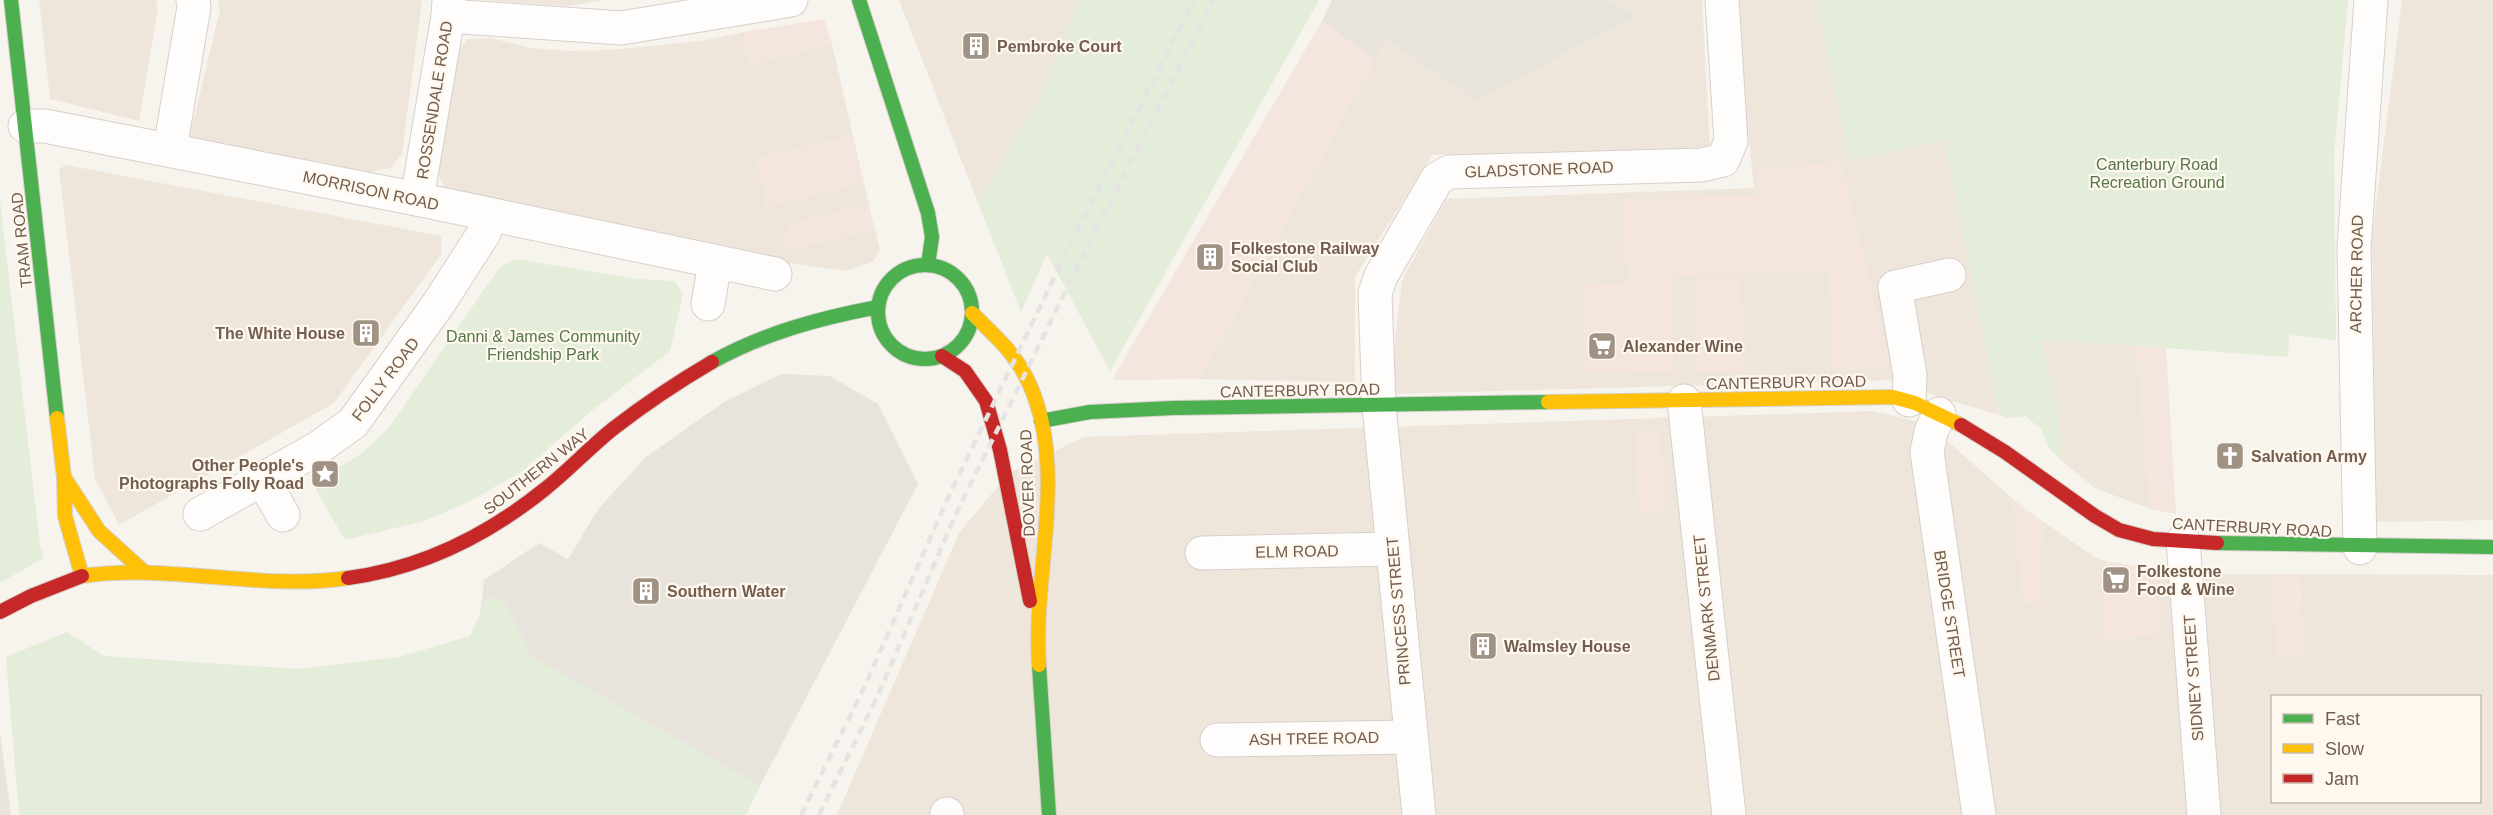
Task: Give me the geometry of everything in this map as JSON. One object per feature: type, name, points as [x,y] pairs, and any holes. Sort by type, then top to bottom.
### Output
[{"type":"main road","name":"TRAM ROAD","points":[[11,0],[64,477],[65,516],[82,576]]},
{"type":"main road","points":[[859,0],[928,213],[932,237],[928,265]]},
{"type":"main road","points":[[928,265],[942,268],[955,275],[967,292],[972,313],[970,327],[954,349],[942,356],[927,359],[910,357],[896,349],[886,338],[879,323],[878,307],[882,293],[890,281],[901,272],[914,266],[928,265]]},
{"type":"main road","name":"SOUTHERN WAY","points":[[0,612],[31,596],[82,576],[111,570],[142,570],[249,580],[312,582],[362,577],[431,558],[491,528],[546,488],[622,422],[675,385],[730,353],[767,335],[830,317],[878,307]]},
{"type":"main road","name":"DOVER ROAD","points":[[972,313],[1005,346],[1031,389],[1041,421],[1045,447],[1044,558],[1038,638],[1049,815]]},
{"type":"main road","name":"DOVER ROAD","points":[[942,356],[965,371],[986,401],[1000,450],[1038,638]]},
{"type":"main road","name":"CANTERBURY ROAD","points":[[1041,421],[1090,412],[1161,409],[1881,396],[1909,400],[1938,414],[1976,434],[2102,521],[2127,532],[2151,538],[2360,548],[2493,547]]},
{"type":"main road","name":"TRAM ROAD","points":[[64,477],[99,531],[142,570]]},
{"type":"street","points":[[170,149],[194,7],[193,0]]},
{"type":"street","points":[[448,8],[621,28],[791,0]]},
{"type":"street","name":"GLADSTONE ROAD","points":[[1379,406],[1375,293],[1381,276],[1437,179],[1449,172],[1702,165],[1723,160],[1731,141],[1722,0]]},
{"type":"street","name":"ARCHER ROAD","points":[[2360,548],[2354,248],[2371,0]]},
{"type":"street","name":"ROSSENDALE ROAD","points":[[417,199],[448,8]]},
{"type":"street","name":"MORRISON ROAD","points":[[25,126],[45,126],[170,149],[775,274]]},
{"type":"street","name":"FOLLY ROAD","points":[[200,513],[264,480],[318,448],[353,423],[440,303],[484,233],[491,215]]},
{"type":"street","points":[[708,304],[715,261]]},
{"type":"street","points":[[1909,400],[1910,375],[1895,288],[1948,275]]},
{"type":"street","name":"DENMARK STREET","points":[[1684,401],[1729,815]]},
{"type":"street","name":"PRINCESS STREET","points":[[1379,406],[1419,815]]},
{"type":"street","name":"BRIDGE STREET","points":[[1938,414],[1927,452],[1979,815]]},
{"type":"street","points":[[264,480],[283,515]]},
{"type":"street","name":"SIDNEY STREET","points":[[2183,541],[2204,815]]},
{"type":"street","name":"ELM ROAD","points":[[1202,553],[1392,549]]},
{"type":"street","name":"ASH TREE ROAD","points":[[1217,740],[1410,737]]},
{"type":"shaded area","points":[[39,0],[156,0],[158,10],[139,121],[50,99]]},
{"type":"shaded area","points":[[218,0],[422,0],[402,154],[390,168],[370,172],[189,139],[220,10]]},
{"type":"shaded area","points":[[479,0],[604,0],[569,6]]},
{"type":"shaded area","points":[[899,0],[1079,0],[1039,98],[978,203]]},
{"type":"shaded area","points":[[1332,0],[1608,0],[1638,16],[1475,101],[1386,39],[1375,59],[1322,21]]},
{"type":"shaded area","points":[[1608,0],[1702,0],[1710,149],[1432,155],[1355,277],[1355,382],[1199,379],[1386,39],[1475,101],[1638,16]]},
{"type":"shaded area","points":[[1734,0],[1816,0],[1850,160],[1945,140],[2000,415],[1938,397],[1893,380],[1389,394],[1402,280],[1446,199],[1754,188]]},
{"type":"shaded area","points":[[2402,0],[2493,0],[2493,520],[2376,522],[2372,236]]},
{"type":"shaded area","points":[[824,19],[832,44],[749,64],[744,32]]},
{"type":"shaded area","points":[[1322,21],[1375,59],[1199,379],[1112,380]]},
{"type":"shaded area","points":[[744,32],[749,64],[832,44],[853,136],[757,159],[766,199],[765,206],[864,183],[869,205],[788,225],[791,249],[875,229],[880,250],[873,262],[845,271],[775,261],[444,188],[434,162],[438,131],[461,47],[468,39],[491,38],[531,48],[567,51],[610,50],[701,41]]},
{"type":"shaded area","points":[[853,136],[864,183],[765,206],[766,199],[757,159]]},
{"type":"shaded area","points":[[1841,162],[1889,362],[1886,369],[1832,370],[1829,271],[1673,276],[1674,372],[1583,373],[1582,285],[1627,284],[1625,198],[1756,196],[1760,195],[1756,169]]},
{"type":"shaded area","points":[[66,165],[441,236],[442,253],[334,403],[119,525],[95,478],[59,169]]},
{"type":"shaded area","points":[[869,205],[875,229],[791,249],[783,247],[788,225]]},
{"type":"shaded area","points":[[1741,278],[1743,371],[1696,372],[1696,279]]},
{"type":"shaded area","points":[[2040,339],[2137,346],[2150,509],[2095,488],[2063,462],[2058,411]]},
{"type":"shaded area","points":[[2137,346],[2166,348],[2176,514],[2150,509]]},
{"type":"shaded area","points":[[781,374],[830,376],[878,404],[918,484],[760,786],[479,627],[484,580],[539,543],[568,559],[599,508],[646,457],[724,402]]},
{"type":"shaded area","points":[[1873,411],[1914,421],[1946,440],[2013,499],[2024,603],[2039,605],[2042,521],[2098,559],[2106,561],[2104,639],[2159,634],[2155,575],[2272,574],[2277,656],[2302,655],[2300,574],[2493,575],[2493,815],[837,815],[959,533],[1009,473],[1084,437]]},
{"type":"shaded area","points":[[1636,430],[1659,430],[1667,510],[1638,513]]},
{"type":"shaded area","points":[[2013,499],[2042,521],[2039,606],[2024,603]]},
{"type":"shaded area","points":[[2106,561],[2151,568],[2155,575],[2159,634],[2103,639]]},
{"type":"shaded area","points":[[2272,574],[2300,574],[2302,655],[2276,656]]},
{"type":"shaded area","points":[[0,732],[11,815],[0,815]]},
{"type":"green space","points":[[1079,0],[1319,0],[1110,371],[1047,254],[1021,312],[978,203],[1039,98]]},
{"type":"green space","name":"Canterbury Road Recreation Ground","points":[[1816,0],[2348,0],[2334,157],[2336,340],[2289,335],[2288,357],[2041,339],[2058,411],[2063,462],[2048,447],[2042,430],[2025,416],[2007,418],[2000,415],[1945,140],[1850,160]]},
{"type":"green space","points":[[0,201],[40,545],[44,558],[0,583]]},
{"type":"green space","name":"Danni & James Community Friendship Park","points":[[515,259],[636,279],[675,281],[683,294],[670,351],[594,409],[521,472],[468,502],[424,521],[345,540],[316,490],[316,481],[362,453],[388,429],[499,268]]},
{"type":"green space","points":[[488,596],[504,601],[531,656],[760,786],[746,815],[19,815],[6,657],[67,632],[104,656],[299,669],[399,657],[470,636]]},
{"type":"railway","points":[[801,815],[864,688],[947,500],[1068,249],[1194,0]]},
{"type":"railway","points":[[819,815],[878,695],[955,516],[1213,0]]},
{"type":"traffic: fast","points":[[11,0],[57,418]]},
{"type":"traffic: fast","points":[[859,0],[928,213],[932,237],[928,265]]},
{"type":"traffic: fast","points":[[925,265],[943,269],[958,279],[968,294],[972,312],[968,330],[958,345],[943,355],[925,359],[907,355],[892,345],[882,330],[878,312],[882,294],[892,279],[907,269],[925,265]]},
{"type":"traffic: fast","points":[[712,362],[752,343],[793,328],[878,307]]},
{"type":"traffic: fast","points":[[1041,421],[1090,412],[1173,408],[1548,402]]},
{"type":"traffic: fast","points":[[2217,543],[2493,547]]},
{"type":"traffic: fast","points":[[1039,665],[1049,815]]},
{"type":"traffic: slow","points":[[972,313],[1008,350],[1020,366],[1039,409],[1046,444],[1047,518],[1040,593],[1039,665]]},
{"type":"traffic: slow","points":[[1548,402],[1893,397],[1915,403],[1961,425]]},
{"type":"traffic: slow","points":[[57,418],[64,477],[65,516],[82,576],[149,573],[281,581],[348,578]]},
{"type":"traffic: slow","points":[[64,477],[99,531],[142,570]]},
{"type":"traffic: jam","points":[[942,356],[965,371],[986,401],[1000,450],[1030,601]]},
{"type":"traffic: jam","points":[[348,578],[428,558],[501,521],[545,489],[626,419],[712,362]]},
{"type":"traffic: jam","points":[[1961,425],[2005,452],[2095,516],[2119,530],[2153,539],[2217,543]]},
{"type":"traffic: jam","points":[[0,612],[31,596],[82,576]]},
{"type":"place","name":"Pembroke Court","points":[[976,46]]},
{"type":"place","name":"Folkestone Railway Social Club","points":[[1210,257]]},
{"type":"place","name":"The White House","points":[[366,333]]},
{"type":"place","name":"Alexander Wine","points":[[1602,346]]},
{"type":"place","name":"Salvation Army","points":[[2230,456]]},
{"type":"place","name":"Other People's Photographs Folly Road","points":[[325,474]]},
{"type":"place","name":"Folkestone Food & Wine","points":[[2116,580]]},
{"type":"place","name":"Southern Water","points":[[646,591]]},
{"type":"place","name":"Walmsley House","points":[[1483,646]]}]
